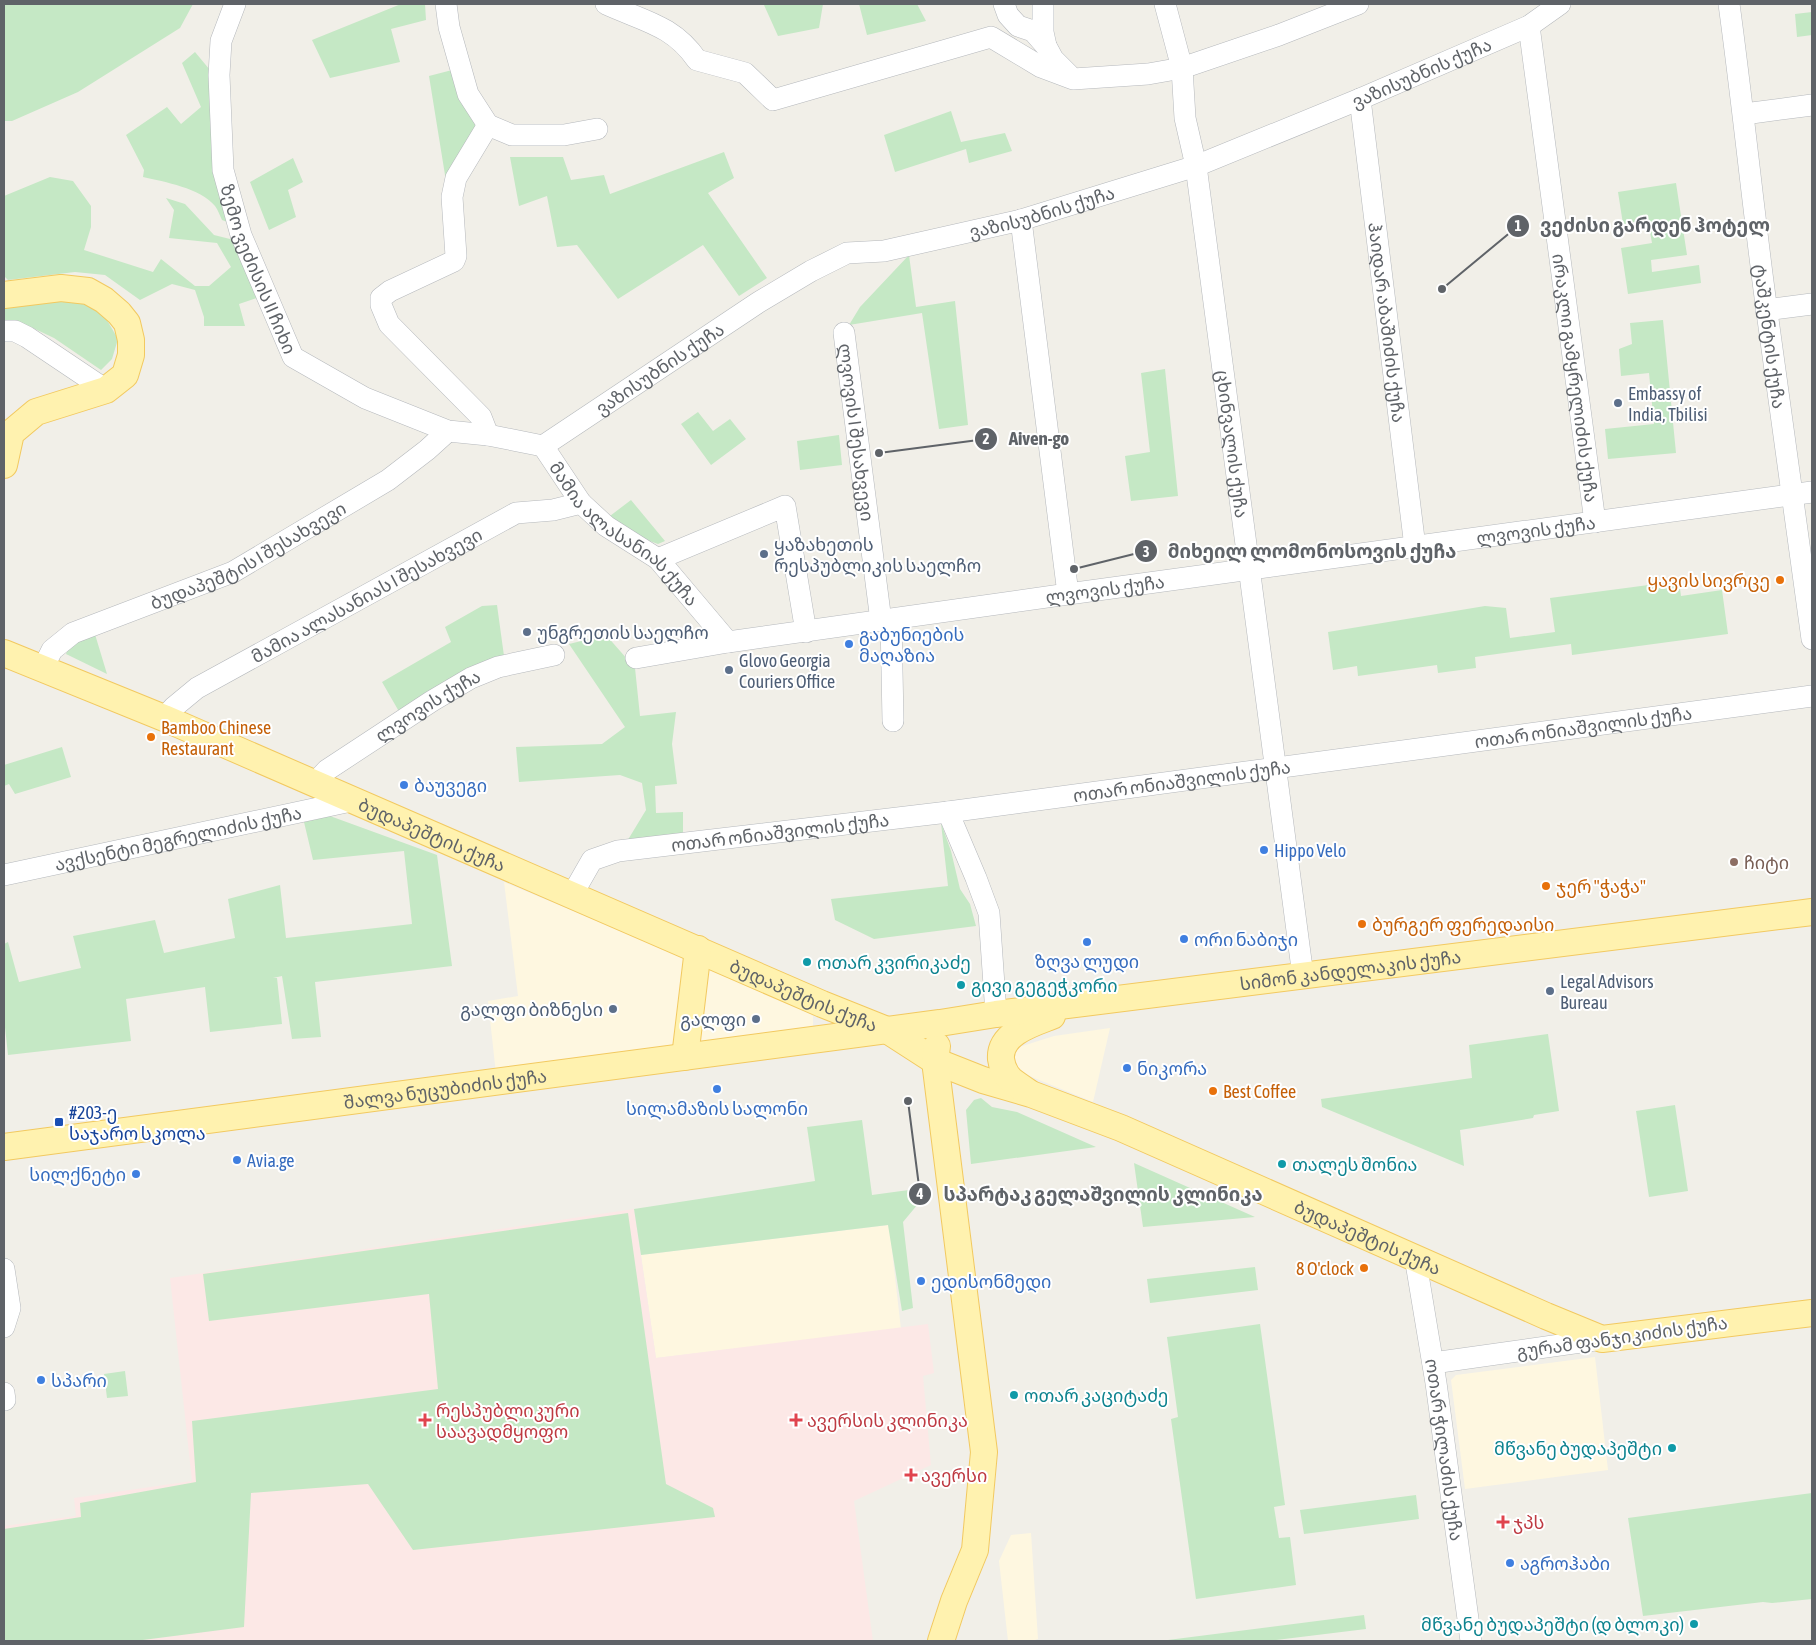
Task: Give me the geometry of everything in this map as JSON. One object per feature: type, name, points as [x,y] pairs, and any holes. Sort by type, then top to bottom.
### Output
[{"type":"main road","points":[[4,295],[61,288],[88,291],[104,300],[119,313],[127,323],[131,340],[131,355],[125,375],[106,390],[36,412],[11,433],[4,465]]},
{"type":"main road","name":"ბუდაპეშტის ქუჩა","points":[[4,653],[164,718],[351,801],[822,1004],[887,1030],[935,1061],[983,1080],[1031,1094],[1121,1128],[1602,1339]]},
{"type":"main road","name":"სიმონ კანდელაკის ქუჩა","points":[[887,1030],[996,1014],[1081,1005],[1812,912]]},
{"type":"main road","points":[[684,1057],[698,950]]},
{"type":"main road","points":[[1031,1094],[1011,1080],[1006,1073],[1001,1060],[1001,1053],[1009,1038],[1031,1024],[1081,1005]]},
{"type":"main road","points":[[940,1023],[935,1061],[984,1452],[975,1550],[954,1601],[941,1641]]},
{"type":"main road","name":"შალვა ნუცუბიძის ქუჩა","points":[[4,1147],[887,1030]]},
{"type":"main road","name":"გურამ ფანჯიკიძის ქუჩა","points":[[1602,1339],[1812,1313]]},
{"type":"street","name":"ზემო ვეძისის II ჩიხი","points":[[235,4],[222,41],[220,75],[223,170],[240,235],[292,357],[365,398],[448,431],[488,435],[543,446]]},
{"type":"street","points":[[446,4],[449,27],[468,94],[488,126],[512,135],[564,135],[597,129]]},
{"type":"street","points":[[606,4],[664,28],[688,48],[698,60],[745,73],[773,100],[991,37],[1041,67],[1073,79],[1148,74],[1182,68],[1279,35],[1358,4]]},
{"type":"street","points":[[1004,4],[1008,15],[1018,26],[1033,31],[1046,46],[1053,59],[1073,79]]},
{"type":"street","points":[[1043,4],[1043,32],[1046,46]]},
{"type":"street","name":"ცხინვალის ქუჩა","points":[[1165,4],[1182,68],[1185,118],[1196,166],[1303,976]]},
{"type":"street","name":"ვაზისუბნის ქუჩა","points":[[543,446],[759,302],[811,271],[848,252],[884,251],[1020,220],[1196,166],[1360,99],[1529,26],[1560,4]]},
{"type":"street","name":"ტაშკენტის ქუჩა","points":[[1728,4],[1744,114],[1766,310],[1812,639]]},
{"type":"street","name":"ირაკლი გამყრელიძის ქუჩა","points":[[1529,26],[1595,522]]},
{"type":"street","name":"ჰაიდარ აბაშიძის ქუჩა","points":[[1360,99],[1415,546]]},
{"type":"street","points":[[1744,114],[1812,104]]},
{"type":"street","points":[[488,126],[456,178],[452,198],[456,256],[454,261],[390,291],[381,298],[381,305],[390,324],[481,417],[488,435]]},
{"type":"street","points":[[1020,220],[1068,594]]},
{"type":"street","points":[[1766,310],[1812,304]]},
{"type":"street","points":[[4,331],[15,331],[27,337],[106,390]]},
{"type":"street","name":"ლვოვის I შესახვევი","points":[[844,333],[886,621],[893,721]]},
{"type":"street","name":"ბუდაპეშტის I შესახვევი","points":[[43,668],[52,650],[73,633],[233,572],[388,480],[448,431]]},
{"type":"street","name":"მამია ალასანიას ქუჩა","points":[[543,446],[581,503],[606,526],[658,558],[728,642]]},
{"type":"street","name":"ლვოვის ქუჩა","points":[[636,658],[728,642],[1068,594],[1812,492]]},
{"type":"street","name":"მამია ალასანიას I შესახვევი","points":[[164,718],[197,688],[516,512],[553,510],[581,503]]},
{"type":"street","points":[[658,558],[785,506],[806,632]]},
{"type":"street","name":"ლვოვის ქუჩა","points":[[314,784],[327,770],[432,701],[471,678],[498,667],[554,655]]},
{"type":"street","name":"ოთარ ონიაშვილის ქუჩა","points":[[572,895],[592,860],[618,851],[948,812],[1812,696]]},
{"type":"street","name":"ავქსენტი მეგრელიძის ქუჩა","points":[[4,875],[351,801]]},
{"type":"street","points":[[948,812],[989,912],[996,1014]]},
{"type":"street","name":"ოთარ ჭილაძის ქუჩა","points":[[1415,1258],[1433,1364],[1471,1641]]},
{"type":"street","points":[[4,1269],[10,1308],[4,1327]]},
{"type":"street","name":"გურამ ფანჯიკიძის ქუჩა","points":[[1433,1364],[1602,1339]]},
{"type":"shaded area","points":[[504,882],[696,962],[805,1011],[813,1016],[813,1026],[805,1029],[496,1074],[488,1001],[518,996]]},
{"type":"shaded area","points":[[1110,1028],[1093,1102],[1010,1066],[1013,1049],[1054,1036]]},
{"type":"shaded area","name":"რესპუბლიკური საავადმყოფო","points":[[634,1209],[656,1358],[928,1324],[934,1373],[923,1376],[931,1465],[854,1501],[873,1641],[4,1641],[4,1526],[76,1516],[74,1498],[192,1481],[170,1278]]},
{"type":"shaded area","points":[[889,1225],[901,1329],[656,1358],[641,1255]]},
{"type":"shaded area","points":[[1595,1357],[1608,1470],[1465,1489],[1451,1380],[1456,1375]]},
{"type":"shaded area","points":[[1031,1533],[1038,1639],[1032,1641],[1008,1641],[999,1561],[1011,1535]]},
{"type":"green space","points":[[4,4],[193,4],[180,28],[78,92],[12,121],[4,121]]},
{"type":"green space","points":[[401,4],[425,4],[426,20],[391,29],[400,62],[330,78],[312,40]]},
{"type":"green space","points":[[823,4],[819,28],[778,36],[764,5]]},
{"type":"green space","points":[[859,4],[917,4],[926,21],[867,35]]},
{"type":"green space","points":[[1812,12],[1812,35],[1797,37],[1795,14]]},
{"type":"green space","points":[[195,52],[210,70],[213,174],[230,223],[222,220],[215,206],[201,195],[182,187],[143,177],[144,170],[126,135],[167,107],[181,124],[201,107],[182,63]]},
{"type":"green space","points":[[456,69],[477,125],[445,187],[445,175],[429,76]]},
{"type":"green space","points":[[951,111],[961,142],[1005,133],[1012,151],[969,163],[966,149],[895,172],[884,135]]},
{"type":"green space","points":[[724,152],[734,178],[708,193],[767,278],[739,296],[703,245],[618,299],[577,245],[557,247],[547,196],[519,206],[510,157],[563,157],[571,180],[604,175],[610,194]]},
{"type":"green space","points":[[293,158],[303,182],[288,190],[296,217],[269,230],[250,182]]},
{"type":"green space","points":[[50,177],[73,181],[91,206],[91,227],[84,250],[153,272],[161,259],[195,286],[209,286],[231,267],[217,243],[169,238],[174,210],[166,198],[185,204],[214,235],[238,241],[263,296],[239,304],[245,326],[204,326],[204,317],[195,290],[172,284],[140,300],[105,275],[75,272],[8,280],[4,276],[4,196]]},
{"type":"green space","points":[[1676,183],[1687,255],[1651,260],[1652,272],[1699,265],[1701,283],[1628,294],[1621,248],[1652,243],[1648,221],[1623,224],[1618,192]]},
{"type":"green space","points":[[909,255],[916,307],[955,301],[968,425],[939,429],[922,313],[849,325],[860,307]]},
{"type":"green space","points":[[77,300],[104,315],[118,339],[112,359],[101,370],[54,338],[18,321],[4,323],[4,305]]},
{"type":"green space","points":[[1663,320],[1676,453],[1608,459],[1605,429],[1654,424],[1649,373],[1621,376],[1619,349],[1632,344],[1630,323]]},
{"type":"green space","points":[[1165,369],[1178,496],[1131,501],[1125,456],[1150,452],[1141,373]]},
{"type":"green space","points":[[698,412],[713,431],[730,419],[746,439],[711,465],[681,424]]},
{"type":"green space","points":[[839,435],[842,465],[800,470],[797,441]]},
{"type":"green space","points":[[631,500],[665,541],[658,544],[644,539],[606,519]]},
{"type":"green space","points":[[1679,581],[1681,596],[1722,590],[1728,634],[1572,655],[1571,644],[1475,657],[1476,668],[1438,673],[1437,665],[1358,676],[1357,666],[1333,670],[1328,632],[1485,606],[1506,608],[1510,638],[1555,632],[1550,598]]},
{"type":"green space","points":[[497,605],[504,656],[401,715],[382,682],[451,642],[445,627],[482,606]]},
{"type":"green space","points":[[94,631],[107,674],[66,654],[71,642]]},
{"type":"green space","points":[[606,635],[635,668],[640,716],[676,712],[672,744],[677,784],[655,786],[656,813],[683,812],[683,834],[626,843],[646,810],[642,783],[620,775],[519,782],[516,747],[602,744],[625,727],[569,644]]},
{"type":"green space","points":[[62,747],[71,777],[15,794],[9,784],[4,786],[4,765]]},
{"type":"green space","points":[[330,816],[437,855],[452,966],[315,982],[321,1037],[292,1039],[282,976],[273,978],[277,978],[282,1024],[210,1032],[205,987],[126,999],[131,1041],[8,1055],[4,1018],[4,944],[8,942],[19,982],[81,968],[73,936],[155,920],[164,953],[235,938],[228,899],[280,885],[286,938],[412,924],[404,851],[313,860],[304,822]]},
{"type":"green space","points":[[941,823],[951,851],[960,889],[970,904],[976,926],[874,939],[835,920],[831,899],[948,886]]},
{"type":"green space","points":[[1548,1034],[1559,1111],[1534,1115],[1533,1118],[1460,1130],[1464,1166],[1322,1107],[1321,1099],[1472,1078],[1469,1045]]},
{"type":"green space","points":[[981,1098],[992,1107],[1017,1112],[1096,1147],[971,1164],[966,1110],[974,1100]]},
{"type":"green space","points":[[1675,1105],[1688,1191],[1649,1197],[1636,1111]]},
{"type":"green space","points":[[862,1120],[872,1195],[931,1187],[929,1197],[918,1204],[903,1222],[913,1308],[902,1311],[888,1225],[641,1255],[634,1209],[815,1181],[807,1127]]},
{"type":"green space","points":[[1134,1163],[1255,1217],[1143,1227]]},
{"type":"green space","points":[[628,1213],[666,1484],[713,1508],[715,1517],[413,1550],[368,1484],[251,1493],[244,1627],[135,1641],[4,1641],[4,1529],[81,1517],[80,1503],[196,1482],[192,1421],[438,1389],[429,1294],[209,1321],[203,1274]]},
{"type":"green space","points":[[1255,1267],[1258,1290],[1150,1303],[1147,1279]]},
{"type":"green space","points":[[1260,1324],[1285,1505],[1274,1507],[1279,1538],[1290,1537],[1296,1585],[1196,1599],[1171,1419],[1178,1417],[1167,1337]]},
{"type":"green space","points":[[125,1371],[128,1396],[107,1398],[104,1374]]},
{"type":"green space","points":[[1812,1493],[1812,1599],[1772,1603],[1763,1602],[1643,1616],[1628,1518]]},
{"type":"green space","points":[[1416,1495],[1419,1519],[1304,1534],[1300,1510]]},
{"type":"green space","points":[[1364,1615],[1366,1629],[1267,1641],[1160,1641]]},
{"type":"place","name":"ვეძისი გარდენ ჰოტელ","points":[[1442,289]]},
{"type":"place","name":"Embassy of India, Tbilisi","points":[[1618,403]]},
{"type":"place","name":"Aiven-go","points":[[879,453]]},
{"type":"place","name":"ყაზახეთის რესპუბლიკის საელჩო","points":[[764,554]]},
{"type":"place","name":"მიხეილ ლომონოსოვის ქუჩა","points":[[1074,569]]},
{"type":"place","name":"ყავის სივრცე","points":[[1780,580]]},
{"type":"place","name":"უნგრეთის საელჩო","points":[[527,632]]},
{"type":"place","name":"გაბუნიების მაღაზია","points":[[849,644]]},
{"type":"place","name":"Glovo Georgia Couriers Office","points":[[729,670]]},
{"type":"place","name":"Bamboo Chinese Restaurant","points":[[151,737]]},
{"type":"place","name":"ბაუვეგი","points":[[404,785]]},
{"type":"place","name":"Hippo Velo","points":[[1264,850]]},
{"type":"place","name":"ჩიტი","points":[[1734,862]]},
{"type":"place","name":"ჯერ \"ჭაჭა\"","points":[[1546,886]]},
{"type":"place","name":"ბურგერ ფერედაისი","points":[[1362,924]]},
{"type":"place","name":"ორი ნაბიჯი","points":[[1184,939]]},
{"type":"place","name":"ზღვა ლუდი","points":[[1087,942]]},
{"type":"place","name":"ოთარ კვირიკაძე","points":[[807,962]]},
{"type":"place","name":"გივი გეგეჭკორი","points":[[961,985]]},
{"type":"place","name":"Legal Advisors Bureau","points":[[1550,991]]},
{"type":"place","name":"გალფი ბიზნესი","points":[[613,1009]]},
{"type":"place","name":"გალფი","points":[[756,1019]]},
{"type":"place","name":"ნიკორა","points":[[1127,1068]]},
{"type":"place","name":"სილამაზის სალონი","points":[[717,1089]]},
{"type":"place","name":"Best Coffee","points":[[1213,1091]]},
{"type":"place","name":"სპარტაკ გელაშვილის კლინიკა","points":[[908,1101]]},
{"type":"place","name":"#203-ე საჯარო სკოლა","points":[[59,1122]]},
{"type":"place","name":"Avia.ge","points":[[237,1160]]},
{"type":"place","name":"თალეს შონია","points":[[1282,1164]]},
{"type":"place","name":"სილქნეტი","points":[[136,1174]]},
{"type":"place","name":"8 O'clock","points":[[1364,1268]]},
{"type":"place","name":"ედისონმედი","points":[[921,1281]]},
{"type":"place","name":"სპარი","points":[[41,1380]]},
{"type":"place","name":"ოთარ კაციტაძე","points":[[1014,1395]]},
{"type":"place","name":"რესპუბლიკური საავადმყოფო","points":[[425,1420]]},
{"type":"place","name":"ავერსის კლინიკა","points":[[796,1420]]},
{"type":"place","name":"მწვანე ბუდაპეშტი","points":[[1672,1448]]},
{"type":"place","name":"ავერსი","points":[[911,1475]]},
{"type":"place","name":"ჯპს","points":[[1503,1522]]},
{"type":"place","name":"აგროჰაბი","points":[[1510,1563]]},
{"type":"place","name":"მწვანე ბუდაპეშტი (დ ბლოკი)","points":[[1694,1624]]}]
